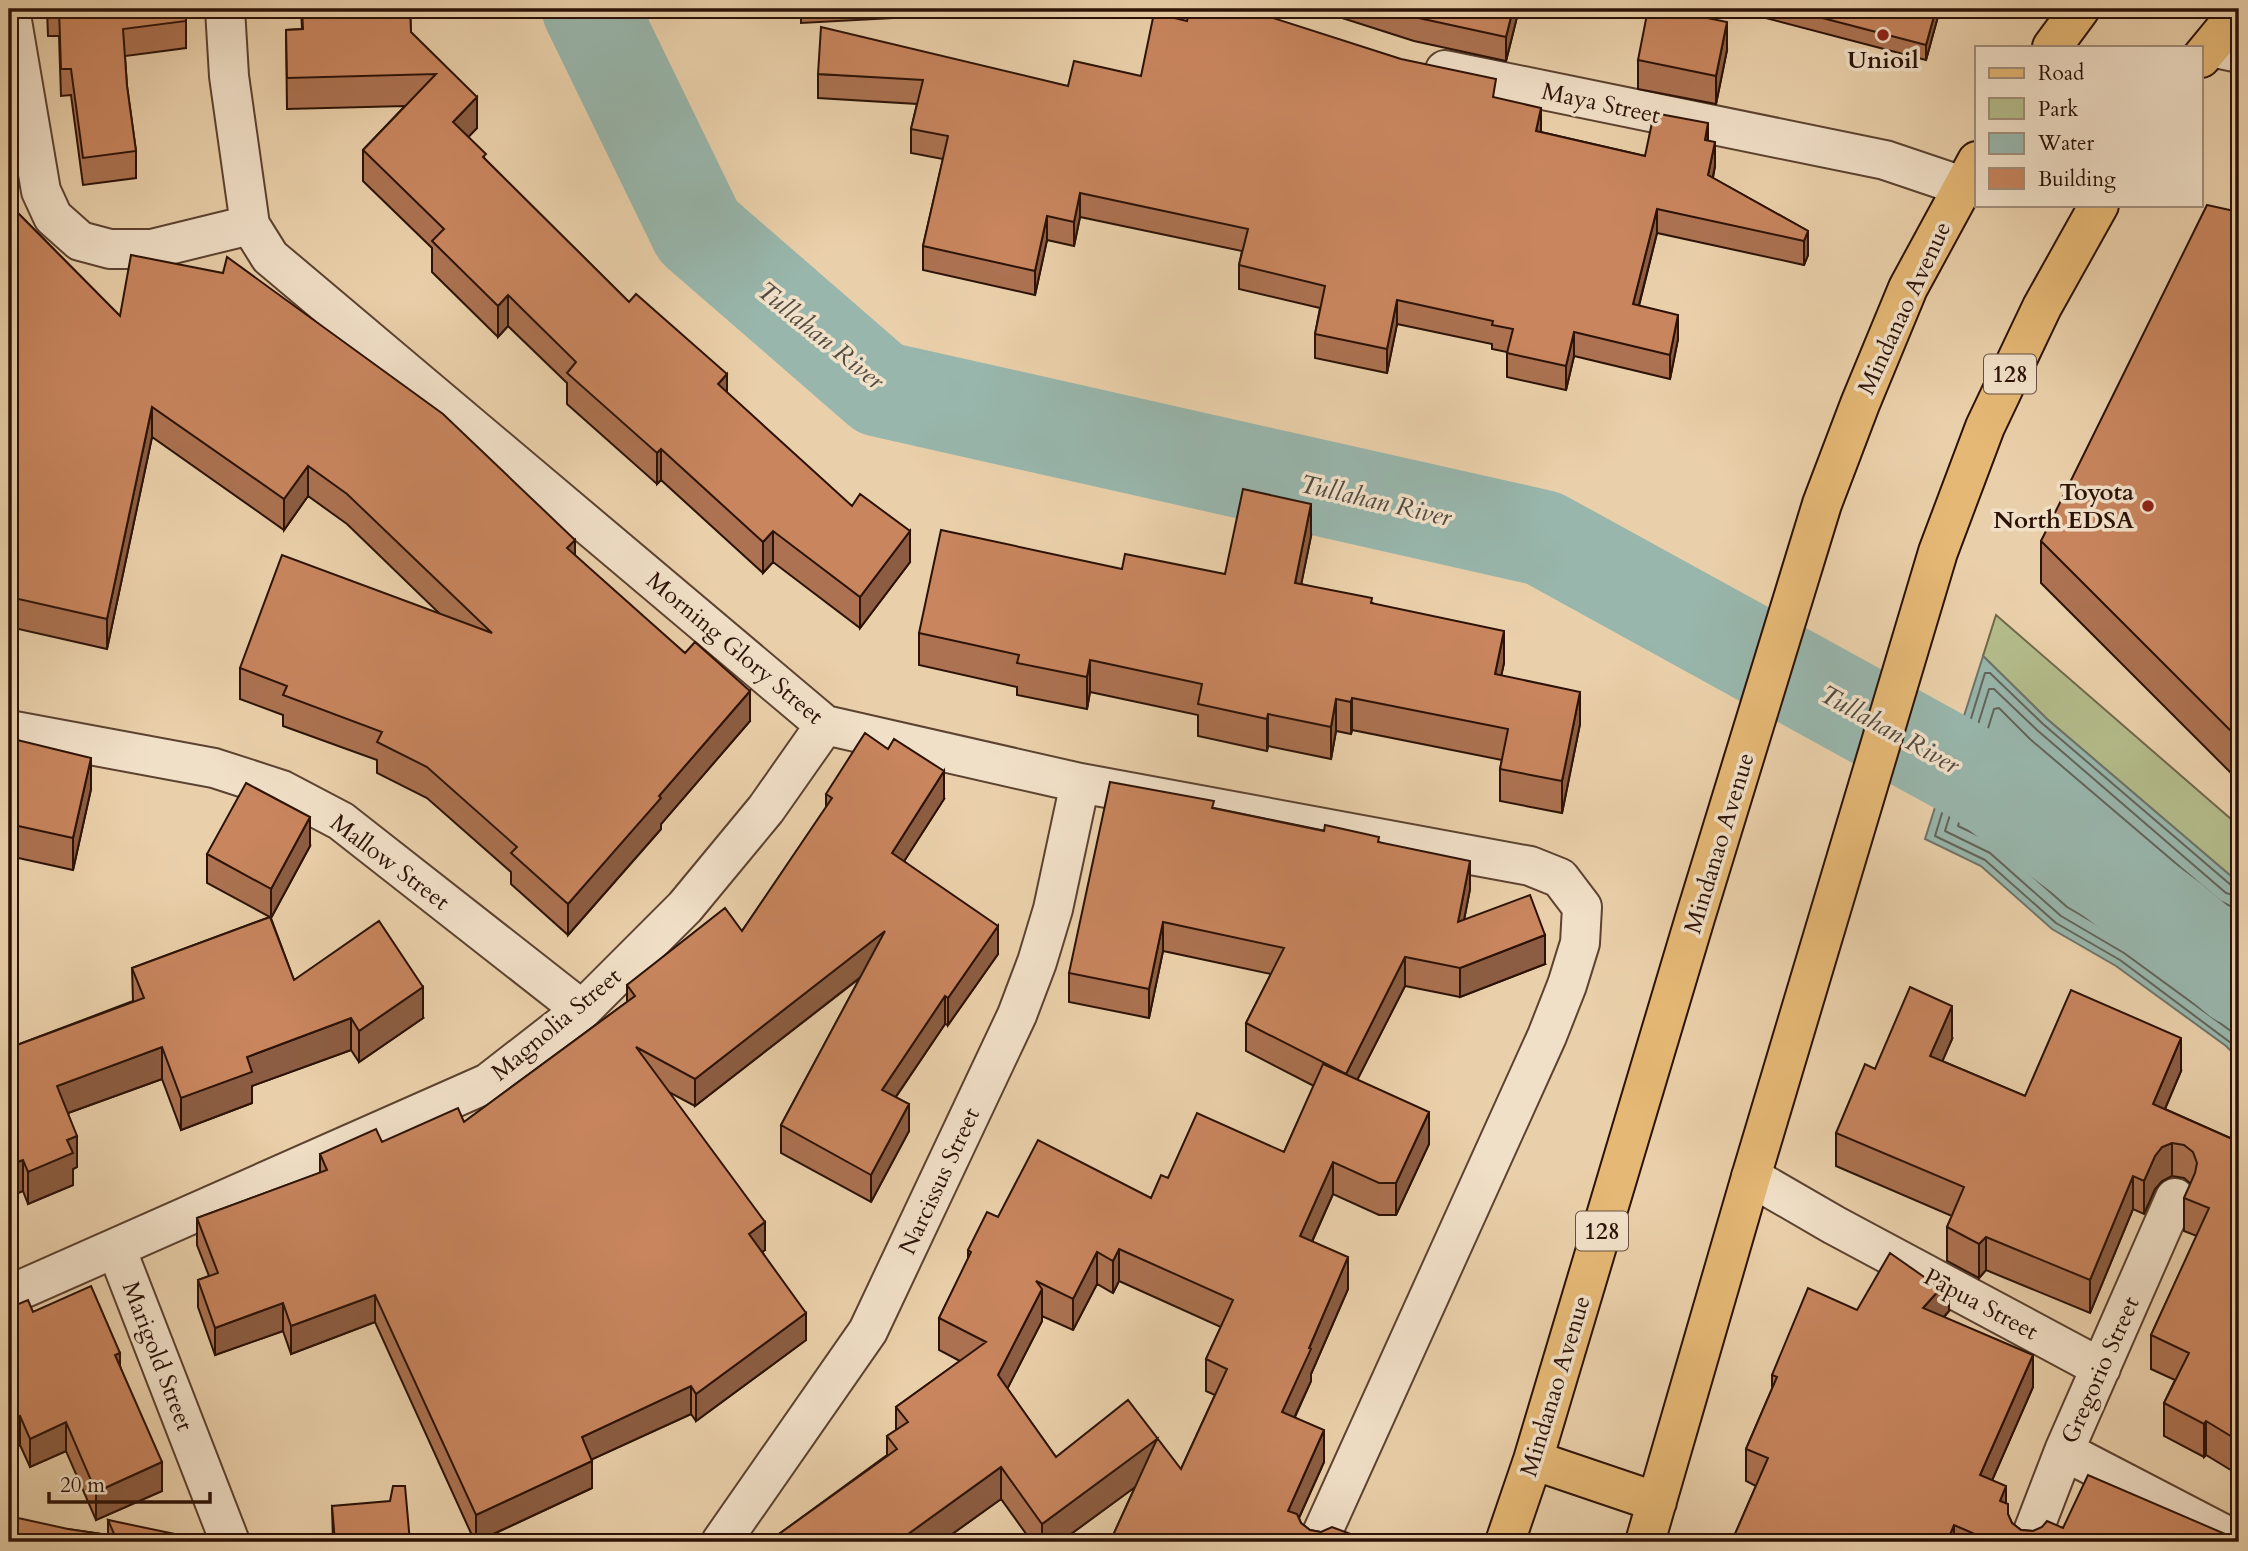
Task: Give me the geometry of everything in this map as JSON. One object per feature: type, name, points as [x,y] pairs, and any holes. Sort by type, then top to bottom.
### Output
[{"type":"main road","points":[[2053,46],[2080,9]]},
{"type":"main road","points":[[2215,56],[2239,12]]},
{"type":"main road","name":"Mindanao Avenue","points":[[1505,1542],[1533,1460],[1822,504],[1908,288],[1969,173]]},
{"type":"main road","name":"128","points":[[1645,1542],[1938,552],[1984,427],[2042,307],[2098,206]]},
{"type":"main road","points":[[1533,1460],[1657,1502]]},
{"type":"street","points":[[10,9],[15,71],[41,191],[53,218],[80,241],[110,249],[152,249],[250,225]]},
{"type":"street","name":"Morning Glory Street","points":[[225,9],[229,76],[250,225],[270,257],[825,725],[1080,783],[1530,866],[1560,878],[1582,907],[1580,943],[1557,1010],[1318,1542]]},
{"type":"street","name":"Maya Street","points":[[1408,62],[1636,111],[1885,160],[1969,173]]},
{"type":"street","name":"Magnolia Street","points":[[9,1296],[488,1083],[582,1010],[685,907],[765,808],[825,725]]},
{"type":"street","name":"Mallow Street","points":[[9,730],[214,768],[282,790],[341,821],[582,1010]]},
{"type":"street","name":"Narcissus Street","points":[[721,1542],[868,1331],[1017,1015],[1053,909],[1080,783]]},
{"type":"street","name":"Papua Street","points":[[1751,1177],[1846,1232],[2101,1368]]},
{"type":"street","name":"Gregorio Street","points":[[2029,1542],[2064,1451],[2175,1198]]},
{"type":"street","name":"Marigold Street","points":[[116,1248],[230,1542]]},
{"type":"street","points":[[2064,1451],[2239,1542]]},
{"type":"green space","points":[[1996,615],[2239,826],[2239,883],[2047,719],[1983,656]]},
{"type":"water","points":[[1983,656],[2047,719],[2239,883],[2239,1059],[2226,1046],[2116,966],[2052,929],[1981,866],[1925,839]]},
{"type":"building","points":[[59,9],[185,9],[186,21],[123,29],[136,151],[83,158],[71,69],[61,69]]},
{"type":"building","points":[[302,9],[410,9],[411,32],[477,97],[453,122],[486,154],[483,157],[629,302],[636,294],[727,374],[718,384],[852,506],[860,494],[910,531],[860,597],[773,531],[763,542],[661,449],[657,453],[567,373],[576,362],[508,295],[498,306],[432,241],[444,229],[363,150],[436,74],[287,78],[286,30],[303,29]]},
{"type":"building","points":[[1190,9],[1245,9],[1401,59],[1496,79],[1493,97],[1541,108],[1536,131],[1645,156],[1654,113],[1708,123],[1705,140],[1715,142],[1708,175],[1808,231],[1804,241],[1657,209],[1633,304],[1678,315],[1670,355],[1574,332],[1566,366],[1507,353],[1513,329],[1492,325],[1493,321],[1397,300],[1387,349],[1315,334],[1325,286],[1239,265],[1248,229],[1080,193],[1074,222],[1047,216],[1035,271],[923,246],[948,136],[911,129],[923,80],[818,74],[821,27],[1068,86],[1074,61],[1141,76],[1154,13],[1187,21]]},
{"type":"building","points":[[1388,9],[1513,9],[1506,37]]},
{"type":"building","points":[[1648,9],[1663,9],[1727,22],[1716,76],[1638,60]]},
{"type":"building","points":[[1788,9],[1936,9],[1926,45]]},
{"type":"building","points":[[9,204],[120,316],[131,255],[223,273],[227,257],[443,414],[575,540],[567,548],[685,653],[695,642],[750,691],[568,904],[511,853],[517,847],[427,767],[377,742],[382,732],[283,695],[287,686],[240,668],[282,555],[492,633],[347,494],[308,466],[284,499],[152,407],[107,619],[14,598],[16,587],[9,583]]},
{"type":"building","name":"Toyota North EDSA","points":[[2207,205],[2239,212],[2239,739],[2041,541]]},
{"type":"building","points":[[1243,489],[1311,504],[1295,583],[1372,598],[1371,603],[1504,631],[1495,674],[1580,692],[1562,781],[1500,769],[1508,729],[1352,698],[1351,702],[1336,699],[1331,727],[1268,714],[1267,719],[1198,704],[1202,684],[1090,660],[1087,677],[1017,663],[1019,655],[919,633],[941,530],[1122,569],[1125,554],[1225,574]]},
{"type":"building","points":[[865,733],[888,749],[894,739],[944,771],[892,853],[998,926],[948,998],[945,996],[882,1090],[909,1104],[871,1175],[781,1125],[885,931],[695,1079],[636,1047],[765,1222],[749,1234],[806,1313],[696,1394],[691,1386],[582,1437],[592,1461],[476,1515],[375,1295],[291,1326],[283,1303],[215,1328],[198,1280],[218,1273],[197,1218],[327,1170],[320,1154],[376,1129],[382,1142],[458,1108],[464,1122],[635,996],[627,985],[725,908],[742,931],[832,798],[826,794]]},
{"type":"building","points":[[9,738],[91,758],[73,838],[9,824]]},
{"type":"building","points":[[1110,782],[1214,801],[1212,808],[1324,831],[1325,825],[1379,837],[1378,842],[1470,861],[1458,922],[1530,895],[1545,935],[1460,968],[1405,957],[1346,1074],[1246,1023],[1284,948],[1163,922],[1149,989],[1069,973]]},
{"type":"building","points":[[246,783],[310,817],[271,889],[207,854]]},
{"type":"building","points":[[270,917],[294,980],[379,921],[423,987],[359,1031],[351,1018],[247,1057],[252,1072],[181,1098],[162,1047],[57,1086],[77,1136],[67,1140],[73,1153],[28,1172],[23,1160],[9,1165],[9,1048],[144,998],[132,968]]},
{"type":"building","points":[[1910,987],[1952,1006],[1930,1056],[2025,1096],[2071,990],[2181,1038],[2153,1104],[2239,1142],[2239,1441],[2206,1421],[2204,1424],[2164,1403],[2189,1353],[2151,1335],[2209,1208],[2184,1198],[2197,1163],[2193,1152],[2184,1145],[2172,1143],[2162,1147],[2144,1181],[2133,1176],[2090,1280],[1986,1237],[1979,1244],[1947,1227],[1964,1187],[1836,1133],[1865,1064],[1875,1069]]},
{"type":"building","points":[[1323,1064],[1429,1112],[1396,1183],[1379,1183],[1333,1162],[1300,1236],[1348,1257],[1282,1412],[1324,1430],[1288,1511],[1297,1514],[1301,1523],[1310,1530],[1321,1532],[1332,1527],[1372,1542],[1110,1542],[1157,1439],[1042,1524],[1001,1467],[897,1542],[786,1542],[779,1534],[897,1449],[887,1436],[908,1422],[896,1407],[986,1342],[939,1318],[987,1212],[998,1217],[1038,1140],[1151,1198],[1161,1175],[1168,1178],[1197,1113],[1284,1152]],"holes":[[[1119,1249],[1233,1300],[1206,1359],[1227,1369],[1181,1469],[1128,1400],[1056,1457],[998,1375],[1042,1289],[1036,1281],[1073,1299],[1097,1252],[1113,1261]]]},
{"type":"building","points":[[1890,1253],[1927,1279],[1931,1269],[1949,1279],[1923,1308],[2033,1355],[1980,1475],[2006,1486],[2000,1501],[2008,1504],[2012,1523],[2021,1530],[2033,1531],[2047,1521],[2063,1528],[2088,1475],[2239,1542],[1993,1542],[1954,1525],[1947,1542],[1722,1542],[1724,1537],[1732,1541],[1768,1458],[1746,1449],[1777,1377],[1772,1375],[1808,1288],[1857,1310]]},
{"type":"building","points":[[91,1286],[120,1353],[115,1355],[162,1462],[96,1492],[66,1422],[30,1439],[20,1416],[9,1422],[9,1308],[28,1300],[33,1312]]},
{"type":"building","points":[[393,1486],[405,1486],[410,1542],[335,1542],[332,1506],[390,1501]]},
{"type":"building","points":[[9,1516],[115,1536],[108,1520],[175,1534],[173,1542],[9,1542]]},
{"type":"waterway","name":"Tullahan River","points":[[590,9],[698,231],[880,389],[1543,538],[1981,779],[2172,922],[2239,978]]},
{"type":"place","name":"Unioil","points":[[1883,35]]},
{"type":"place","name":"Toyota North EDSA","points":[[2148,506]]}]
